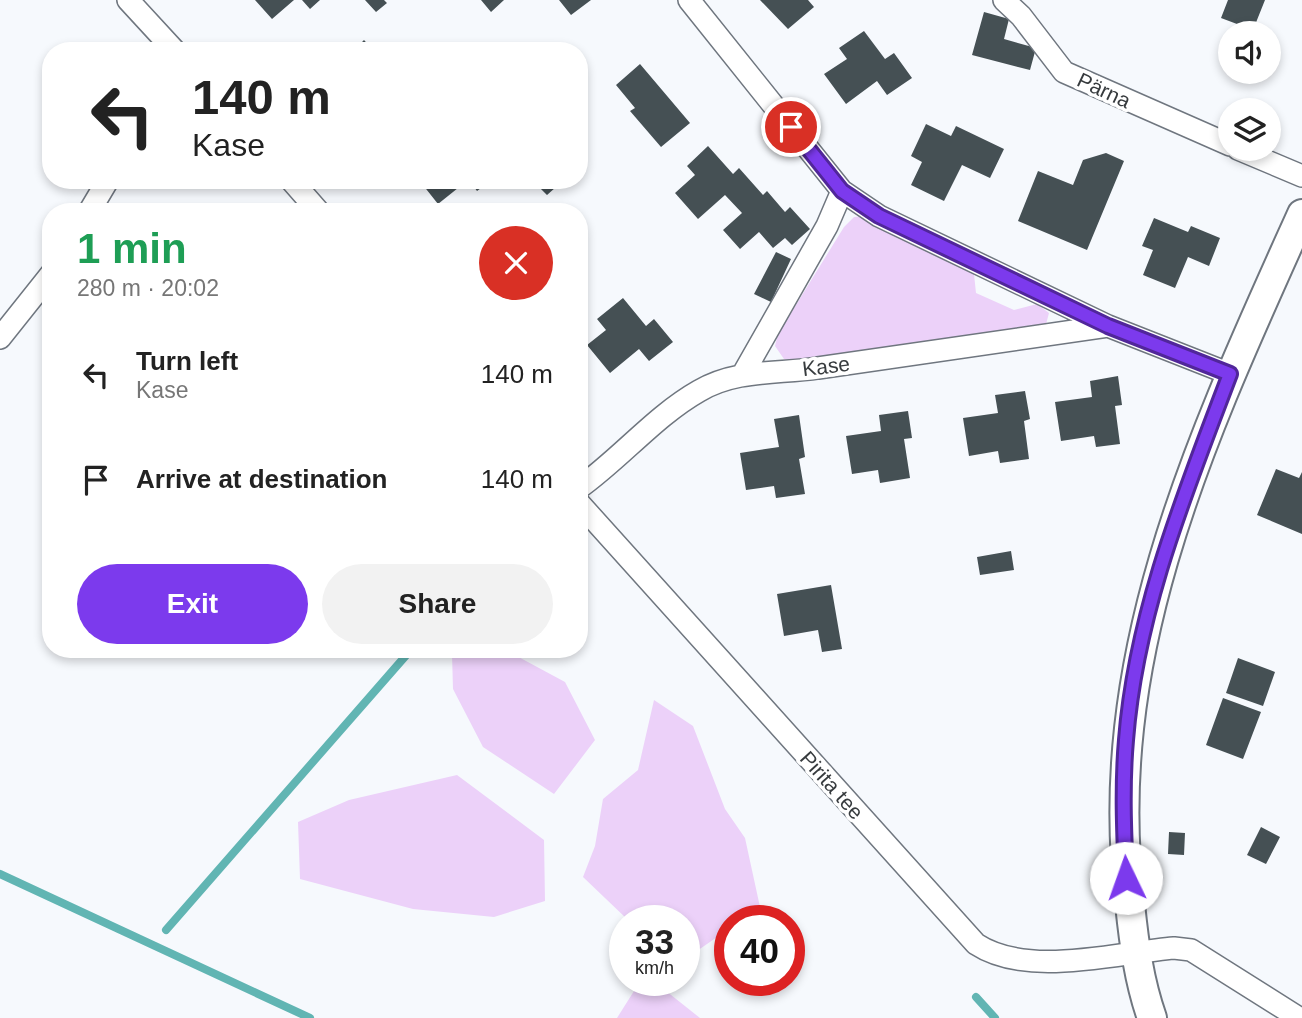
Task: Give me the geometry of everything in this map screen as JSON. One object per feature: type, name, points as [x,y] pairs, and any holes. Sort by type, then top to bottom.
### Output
[{"type":"street","points":[[128,0],[166,42]]},
{"type":"street","name":"Kase","points":[[690,0],[842,191],[879,216],[1108,326],[1230,374]]},
{"type":"street","name":"Pärna","points":[[1004,0],[1021,16],[1064,72],[1218,140]]},
{"type":"street","points":[[1266,161],[1302,176]]},
{"type":"street","points":[[299,189],[311,203]]},
{"type":"street","points":[[743,374],[827,226],[842,191]]},
{"type":"street","points":[[1152,1018],[1135,951],[1126,878],[1123,803],[1126,739],[1147,612],[1175,517],[1230,374],[1302,214]]},
{"type":"street","points":[[0,338],[42,285]]},
{"type":"street","name":"Kase","points":[[588,481],[699,391],[743,374],[807,370],[1108,326]]},
{"type":"street","name":"Pirita tee","points":[[588,513],[976,944],[992,954],[1016,960],[1043,962],[1135,951],[1174,948],[1191,950],[1299,1018]]},
{"type":"shaded area","points":[[868,216],[974,274],[976,293],[1014,310],[1037,304],[1049,313],[1045,328],[803,363],[784,359],[775,346],[778,334],[844,227],[854,217]]},
{"type":"shaded area","points":[[452,658],[520,658],[565,682],[595,740],[554,794],[483,747],[453,689]]},
{"type":"shaded area","points":[[654,700],[693,726],[725,809],[745,838],[760,905],[714,905],[714,939],[700,949],[700,905],[612,905],[583,877],[595,846],[603,799],[638,770]]},
{"type":"shaded area","points":[[457,775],[544,840],[545,901],[494,917],[413,909],[300,879],[298,822],[349,800]]},
{"type":"shaded area","points":[[631,996],[672,996],[700,1018],[617,1018]]},
{"type":"building","points":[[255,0],[294,0],[272,19]]},
{"type":"building","points":[[302,0],[320,0],[310,9]]},
{"type":"building","points":[[365,0],[384,0],[387,3],[376,12]]},
{"type":"building","points":[[481,0],[504,0],[491,12]]},
{"type":"building","points":[[559,0],[591,0],[571,15]]},
{"type":"building","points":[[760,0],[808,0],[814,7],[788,29]]},
{"type":"building","points":[[1228,0],[1265,0],[1257,21],[1229,21],[1221,18]]},
{"type":"building","points":[[984,12],[1009,19],[1004,39],[1036,48],[1030,70],[972,55]]},
{"type":"building","points":[[864,31],[885,59],[894,53],[912,78],[887,95],[877,81],[846,104],[824,74],[847,59],[839,48]]},
{"type":"building","points":[[640,64],[690,123],[661,147],[630,111],[635,108],[616,85]]},
{"type":"building","points":[[926,124],[951,136],[956,126],[1004,149],[990,178],[962,165],[944,201],[911,185],[922,162],[911,156]]},
{"type":"building","points":[[708,146],[733,174],[739,168],[763,195],[767,191],[785,212],[790,207],[810,229],[792,245],[785,238],[773,248],[759,232],[740,249],[723,230],[742,213],[725,195],[698,219],[675,193],[695,175],[687,166]]},
{"type":"building","points":[[1106,153],[1124,161],[1087,250],[1018,221],[1038,171],[1073,185],[1083,160]]},
{"type":"building","points":[[426,189],[457,189],[439,203]]},
{"type":"building","points":[[541,189],[554,189],[547,195]]},
{"type":"building","points":[[1154,218],[1188,232],[1191,226],[1220,238],[1209,266],[1188,257],[1175,288],[1143,275],[1153,250],[1142,246]]},
{"type":"building","points":[[776,252],[791,259],[771,302],[754,294]]},
{"type":"building","points":[[623,298],[646,326],[654,319],[673,342],[649,361],[639,349],[610,373],[588,346],[606,330],[597,319]]},
{"type":"building","points":[[1118,376],[1122,405],[1115,406],[1120,444],[1096,447],[1094,436],[1061,441],[1055,402],[1092,397],[1090,381]]},
{"type":"building","points":[[1025,391],[1030,419],[1024,421],[1029,459],[1000,463],[998,451],[969,456],[963,418],[998,413],[995,395]]},
{"type":"building","points":[[908,411],[912,438],[904,439],[910,478],[880,483],[878,470],[852,474],[846,436],[881,431],[879,415]]},
{"type":"building","points":[[799,415],[805,457],[799,459],[805,494],[776,498],[774,486],[746,490],[740,453],[779,447],[774,419]]},
{"type":"building","points":[[1276,469],[1299,478],[1302,472],[1302,534],[1257,515]]},
{"type":"building","points":[[1011,551],[1014,570],[980,575],[977,557]]},
{"type":"building","points":[[831,585],[842,649],[822,652],[818,630],[784,636],[777,594]]},
{"type":"building","points":[[1238,658],[1275,672],[1263,706],[1226,693]]},
{"type":"building","points":[[1223,698],[1261,712],[1243,759],[1206,745]]},
{"type":"building","points":[[1261,827],[1280,837],[1266,864],[1247,855]]},
{"type":"building","points":[[1169,832],[1185,833],[1184,855],[1168,854]]},
{"type":"waterway","points":[[166,930],[404,658]]},
{"type":"waterway","points":[[0,874],[310,1018]]},
{"type":"waterway","points":[[976,997],[995,1018]]},
{"type":"route","points":[[791,127],[842,191],[879,216],[1108,326],[1230,374],[1175,517],[1147,612],[1126,739],[1123,803],[1126,878]]}]
